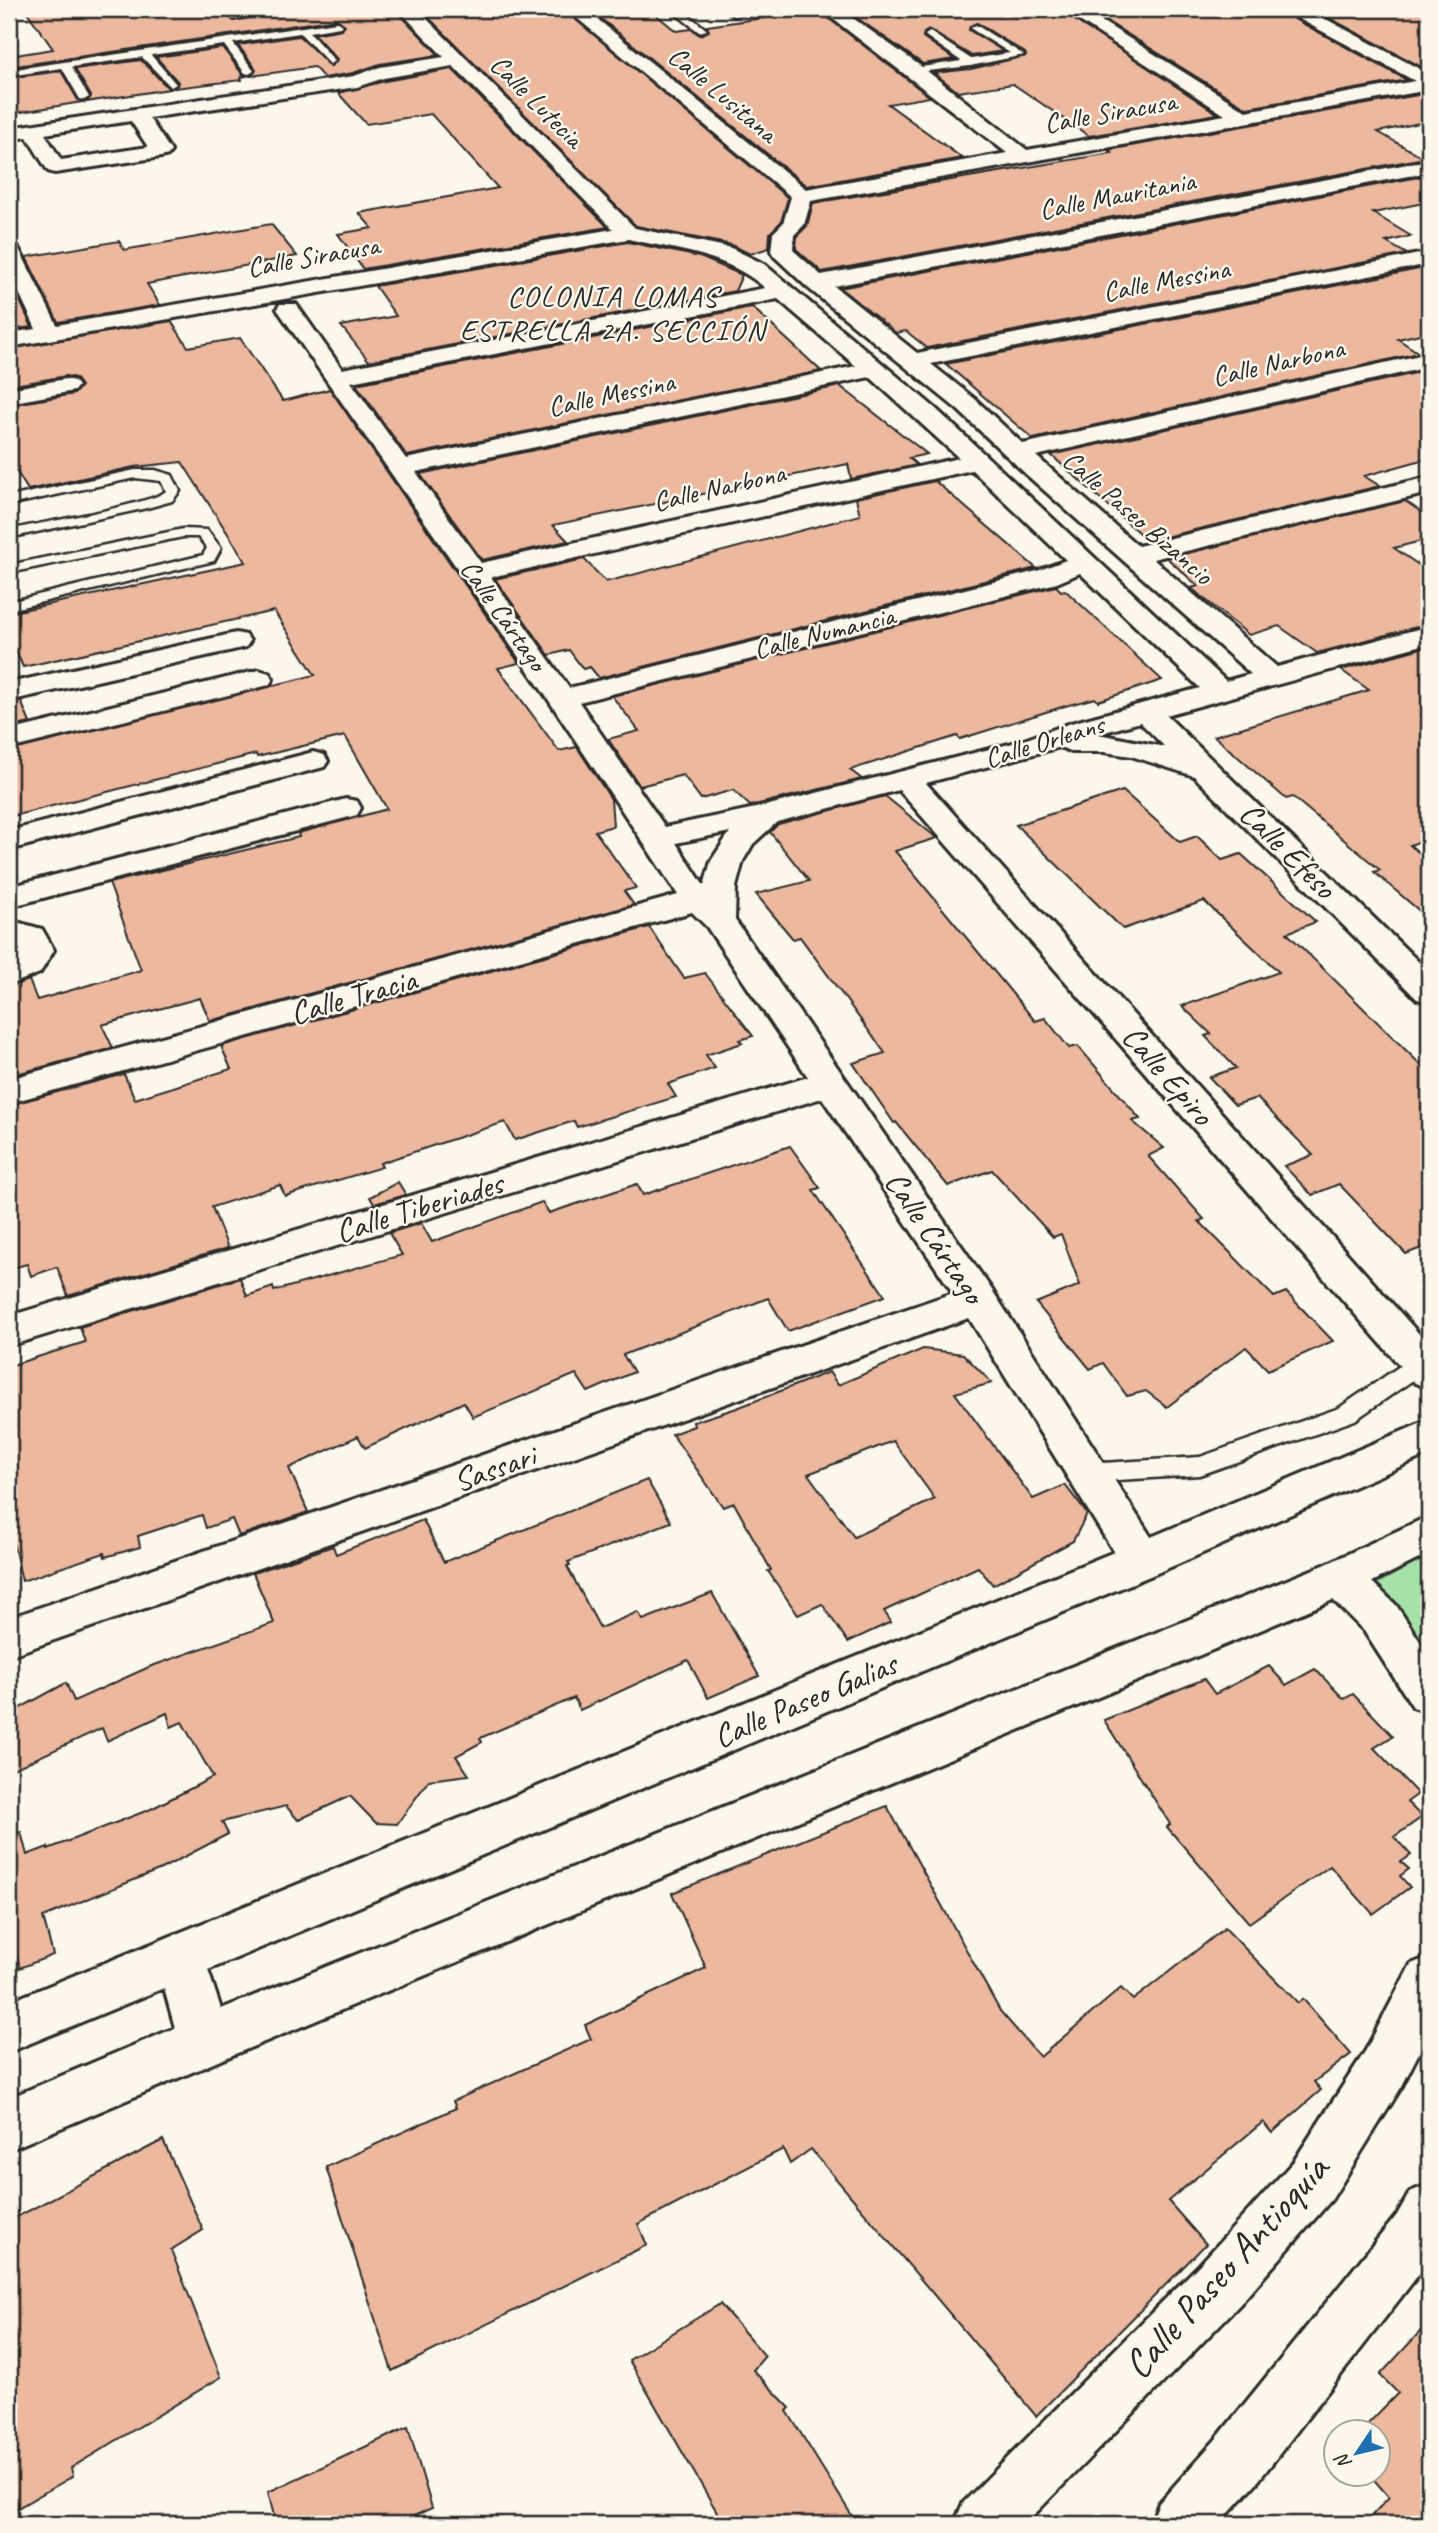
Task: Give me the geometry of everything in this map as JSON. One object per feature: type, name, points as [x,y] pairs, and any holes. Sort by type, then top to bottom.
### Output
[{"type":"street","name":"Calle Lutecia","points":[[407,9],[628,233]]},
{"type":"street","name":"Calle Lusitana","points":[[575,9],[802,196]]},
{"type":"street","points":[[829,9],[915,71],[1024,157]]},
{"type":"street","points":[[1070,9],[1244,118]]},
{"type":"street","points":[[1294,9],[1405,67],[1429,83]]},
{"type":"street","points":[[9,134],[339,84],[457,60]]},
{"type":"street","points":[[1378,72],[1405,67]]},
{"type":"street","name":"Calle Siracusa","points":[[802,196],[1429,83]]},
{"type":"street","points":[[339,84],[355,102]]},
{"type":"street","name":"Calle Siracusa","points":[[1216,100],[1243,96]]},
{"type":"street","points":[[240,99],[256,118]]},
{"type":"street","points":[[32,130],[55,167],[161,151],[137,115]]},
{"type":"street","name":"Calle Mauritania","points":[[816,283],[1429,166]]},
{"type":"street","points":[[696,246],[766,238],[793,225],[802,196]]},
{"type":"street","name":"Calle Siracusa","points":[[9,340],[628,233]]},
{"type":"street","name":"Calle Paseo Bizancio","points":[[628,233],[696,246],[747,263],[783,290],[926,413],[1219,690]]},
{"type":"street","name":"Calle Paseo Bizancio","points":[[766,238],[816,283],[966,404],[1270,676]]},
{"type":"street","points":[[9,251],[35,299],[49,333]]},
{"type":"street","name":"Calle Messina","points":[[914,360],[1429,258]]},
{"type":"street","points":[[335,379],[783,290]]},
{"type":"street","points":[[9,304],[35,299]]},
{"type":"street","name":"Calle Cártago","points":[[288,309],[562,698],[657,838],[674,869],[708,910],[978,1300],[1142,1560]]},
{"type":"street","name":"Calle Narbona","points":[[1018,453],[1429,360]]},
{"type":"street","name":"Calle Messina","points":[[400,468],[875,369]]},
{"type":"street","points":[[9,396],[66,386]]},
{"type":"street","points":[[926,413],[966,404]]},
{"type":"street","name":"Calle Narbona","points":[[474,573],[977,461]]},
{"type":"street","points":[[1135,555],[1429,485]]},
{"type":"street","name":"Calle Numancia","points":[[562,698],[1047,577],[1085,562]]},
{"type":"street","name":"Calle Orleans","points":[[657,838],[766,815],[1032,747],[1081,729],[1429,634]]},
{"type":"street","points":[[9,692],[236,641]]},
{"type":"street","points":[[9,740],[259,679]]},
{"type":"street","name":"Calle Efeso","points":[[1145,711],[1429,991]]},
{"type":"street","points":[[1032,747],[1091,741],[1120,744],[1208,771]]},
{"type":"street","points":[[9,841],[313,761]]},
{"type":"street","name":"Calle Epiro","points":[[906,779],[1425,1367]]},
{"type":"street","points":[[9,897],[346,808]]},
{"type":"street","points":[[708,910],[718,896],[726,860],[746,831],[766,815]]},
{"type":"street","name":"Calle Tracia","points":[[9,1091],[708,910]]},
{"type":"street","points":[[9,930],[30,936],[37,950],[27,965],[9,975]]},
{"type":"street","name":"Calle Tiberiades","points":[[9,1331],[829,1083]]},
{"type":"street","name":"Sassari","points":[[9,1637],[978,1300]]},
{"type":"street","name":"Calle Paseo Galias","points":[[9,2027],[180,1959],[1142,1560],[1429,1436]]},
{"type":"street","points":[[9,2124],[205,2041],[1339,1578],[1429,1534]]},
{"type":"street","points":[[1339,1578],[1380,1618],[1429,1693]]},
{"type":"street","points":[[180,1959],[205,2041]]},
{"type":"street","name":"Calle Paseo Antioquía","points":[[984,2524],[1220,2284],[1313,2179],[1384,2068],[1429,1981]]},
{"type":"street","points":[[1180,2524],[1247,2448],[1416,2234],[1429,2211]]},
{"type":"lane","points":[[234,15],[276,9]]},
{"type":"lane","points":[[675,9],[702,30]]},
{"type":"lane","points":[[9,73],[337,25]]},
{"type":"lane","points":[[915,71],[1019,55],[976,28]]},
{"type":"lane","points":[[302,30],[330,61]]},
{"type":"lane","points":[[930,35],[970,63]]},
{"type":"lane","points":[[226,41],[249,71]]},
{"type":"lane","points":[[144,53],[170,85]]},
{"type":"lane","points":[[65,65],[84,97]]},
{"type":"lane","points":[[9,501],[135,474],[155,474],[167,478],[173,491],[167,498],[155,502],[9,534]]},
{"type":"lane","points":[[9,569],[183,533],[202,533],[214,548],[209,558],[180,567],[9,606]]},
{"type":"lane","points":[[1086,1473],[1199,1465],[1347,1414],[1425,1367]]},
{"type":"green space","points":[[1429,1555],[1429,1661],[1372,1586]]},
{"type":"building","points":[[25,9],[246,9],[227,14],[234,21],[281,12],[284,9],[395,9],[439,55],[380,64],[353,73],[324,78],[314,67],[251,76],[256,69],[238,45],[299,36],[331,66],[337,59],[314,34],[342,29],[345,25],[337,19],[9,67],[9,56],[53,49]]},
{"type":"building","points":[[420,9],[564,9],[788,198],[781,222],[770,233],[769,248],[750,254],[732,245],[636,226]]},
{"type":"building","points":[[589,9],[649,9],[676,31],[691,29],[700,35],[709,31],[707,26],[818,10],[930,97],[888,104],[962,158],[807,186]]},
{"type":"building","points":[[844,9],[1059,9],[1218,114],[1089,136],[1013,84],[958,92],[934,73],[971,69],[1026,56],[977,23],[970,26],[969,30],[1003,51],[972,56],[929,30],[923,37],[954,59],[923,64]]},
{"type":"building","points":[[1087,9],[1202,9],[1214,15],[1256,9],[1282,9],[1287,15],[1407,80],[1247,108]]},
{"type":"building","points":[[1312,9],[1429,9],[1429,71]]},
{"type":"building","points":[[223,48],[243,75],[247,76],[241,77],[242,80],[175,88],[178,82],[156,57]]},
{"type":"building","points":[[141,60],[169,89],[86,102],[91,96],[75,69]]},
{"type":"building","points":[[452,69],[608,227],[363,269],[338,234],[372,228],[359,213],[498,188],[431,114],[366,124],[338,93]]},
{"type":"building","points":[[61,71],[78,100],[82,102],[9,114],[9,78]]},
{"type":"building","points":[[1429,93],[1429,121],[1378,132],[1424,158],[822,272],[796,249],[797,236],[807,226],[813,203],[1112,153],[1108,150]]},
{"type":"building","points":[[1429,175],[1429,202],[1373,213],[1411,236],[1386,242],[1407,254],[927,348],[906,331],[896,333],[840,288]]},
{"type":"building","points":[[271,224],[297,256],[147,284],[160,305],[58,322],[26,257],[119,241],[124,250]]},
{"type":"building","points":[[628,242],[700,257],[742,275],[735,291],[369,361],[341,326],[396,316],[375,286]]},
{"type":"building","points":[[1429,267],[1429,332],[1398,339],[1419,353],[1033,439],[946,364]]},
{"type":"building","points":[[9,277],[32,327],[9,330]]},
{"type":"building","points":[[752,307],[821,371],[407,456],[356,384]]},
{"type":"building","points":[[171,321],[188,347],[240,338],[283,401],[330,389],[519,663],[498,668],[559,751],[577,747],[611,799],[613,826],[595,831],[636,888],[624,891],[634,905],[210,1021],[200,998],[159,1009],[102,1025],[113,1048],[9,1076],[9,987],[29,980],[37,1000],[141,970],[109,883],[299,837],[298,833],[387,809],[345,736],[257,757],[256,754],[9,817],[9,751],[315,675],[274,611],[23,667],[9,635],[9,613],[246,562],[182,462],[134,467],[28,490],[9,459],[9,405],[74,394],[81,386],[75,378],[66,376],[9,386],[9,349]]},
{"type":"building","points":[[1429,370],[1429,458],[1364,476],[1380,486],[1148,541],[1051,455]]},
{"type":"building","points":[[840,386],[927,454],[909,458],[917,465],[851,479],[848,464],[553,525],[568,541],[482,560],[420,474]]},
{"type":"building","points":[[935,481],[1036,568],[599,678],[590,667],[583,669],[569,650],[549,655],[495,579],[584,559],[606,582],[860,515],[856,498]]},
{"type":"building","points":[[1405,501],[1429,517],[1429,539],[1394,548],[1429,572],[1429,624],[1317,653],[1279,626],[1249,635],[1191,588],[1198,586],[1167,558]]},
{"type":"building","points":[[1056,586],[1061,591],[1065,590],[1162,680],[1098,701],[1095,698],[1065,706],[960,739],[957,736],[850,770],[862,779],[750,806],[733,790],[701,799],[683,775],[640,786],[608,739],[639,731],[612,696]]},
{"type":"building","points":[[1429,646],[1429,838],[1410,845],[1429,861],[1429,919],[1374,872],[1380,870],[1293,797],[1286,799],[1214,736],[1369,690],[1341,670]]},
{"type":"building","points":[[21,701],[30,723],[9,728],[9,703]]},
{"type":"building","points":[[1123,791],[1180,842],[1197,836],[1222,860],[1241,854],[1316,922],[1287,933],[1429,1073],[1429,1245],[1406,1254],[1339,1184],[1312,1195],[1284,1166],[1313,1155],[1257,1098],[1235,1105],[1209,1077],[1236,1068],[1205,1036],[1211,1034],[1182,1006],[1279,972],[1204,901],[1123,929],[1016,825]]},
{"type":"building","points":[[885,796],[937,838],[895,851],[1035,1021],[1045,1018],[1069,1048],[1078,1046],[1140,1119],[1132,1121],[1164,1148],[1148,1156],[1204,1219],[1199,1221],[1274,1297],[1286,1292],[1333,1341],[1268,1370],[1246,1347],[1167,1407],[1146,1391],[1127,1396],[1103,1363],[1090,1369],[1036,1303],[1080,1285],[1061,1234],[1053,1237],[992,1170],[948,1186],[896,1122],[894,1123],[853,1063],[885,1053],[800,937],[793,939],[756,894],[809,881],[770,832],[778,824]]},
{"type":"building","points":[[649,927],[684,978],[705,973],[753,1036],[739,1040],[742,1043],[706,1055],[715,1068],[668,1084],[676,1097],[577,1127],[574,1121],[515,1140],[505,1122],[380,1163],[382,1167],[285,1196],[280,1185],[212,1207],[228,1248],[68,1296],[57,1267],[31,1276],[27,1264],[9,1269],[9,1105],[124,1074],[135,1099],[231,1069],[221,1046]]},
{"type":"building","points":[[790,1146],[820,1188],[813,1190],[885,1296],[788,1331],[768,1298],[623,1355],[634,1372],[588,1392],[576,1374],[473,1417],[464,1402],[365,1448],[358,1436],[289,1468],[308,1512],[239,1536],[232,1519],[206,1528],[202,1515],[138,1536],[140,1547],[105,1557],[104,1553],[22,1581],[9,1525],[9,1366],[85,1342],[80,1327],[240,1278],[247,1296],[402,1255],[389,1233],[421,1223],[432,1242],[542,1202],[549,1213],[637,1184],[643,1195]]},
{"type":"building","points":[[398,1182],[406,1195],[374,1204],[370,1197]]},
{"type":"building","points":[[923,1349],[963,1354],[992,1383],[955,1393],[1033,1499],[1065,1485],[1087,1514],[1073,1541],[993,1585],[978,1567],[884,1611],[891,1622],[848,1642],[822,1604],[798,1615],[768,1571],[771,1570],[734,1503],[723,1507],[672,1434],[694,1426],[693,1422],[829,1372],[838,1385]],"holes":[[[893,1441],[935,1499],[854,1537],[808,1474]]]},
{"type":"building","points":[[647,1480],[671,1522],[568,1562],[570,1565],[567,1566],[600,1628],[638,1612],[643,1620],[712,1593],[759,1676],[708,1698],[688,1660],[580,1710],[574,1698],[480,1738],[482,1742],[456,1756],[469,1775],[429,1780],[397,1824],[376,1823],[350,1796],[298,1820],[286,1806],[222,1822],[228,1834],[161,1869],[43,1917],[53,1955],[20,1968],[9,1931],[9,1833],[21,1832],[27,1855],[151,1809],[213,1777],[182,1722],[171,1727],[167,1713],[107,1741],[102,1728],[9,1771],[9,1714],[66,1683],[74,1701],[149,1667],[274,1623],[253,1573],[333,1546],[336,1554],[423,1520],[444,1562]]},
{"type":"building","points":[[1269,1666],[1286,1685],[1315,1669],[1344,1699],[1353,1694],[1393,1736],[1374,1748],[1418,1794],[1407,1802],[1422,1817],[1394,1837],[1411,1855],[1401,1862],[1409,1869],[1400,1876],[1410,1887],[1373,1914],[1330,1866],[1249,1923],[1167,1827],[1170,1824],[1104,1720],[1204,1679],[1215,1694]]},
{"type":"building","points":[[887,1806],[1000,2011],[1040,2057],[1121,1988],[1133,2000],[1225,1928],[1298,2003],[1303,1999],[1351,2054],[1314,2082],[1321,2090],[1272,2133],[1263,2122],[1168,2201],[1206,2244],[1036,2416],[811,2149],[790,2164],[783,2149],[638,2224],[647,2245],[392,2371],[326,2167],[456,2108],[453,2101],[591,2039],[585,2025],[706,1968],[672,1893]]},
{"type":"building","points":[[163,2140],[203,2230],[171,2250],[221,2377],[71,2468],[73,2476],[9,2513],[9,2221]]},
{"type":"building","points":[[720,2304],[765,2356],[753,2370],[790,2408],[787,2411],[857,2524],[724,2524],[629,2360]]},
{"type":"building","points":[[1429,2322],[1429,2524],[1364,2524],[1389,2497],[1381,2488],[1392,2488],[1392,2418],[1374,2418],[1398,2393],[1380,2375]]},
{"type":"building","points":[[408,2427],[432,2508],[396,2524],[276,2524],[268,2492]]},
{"type":"district","name":"COLONIA LOMAS ESTRELLA 2A. SECCIÓN","points":[[613,313]]}]
